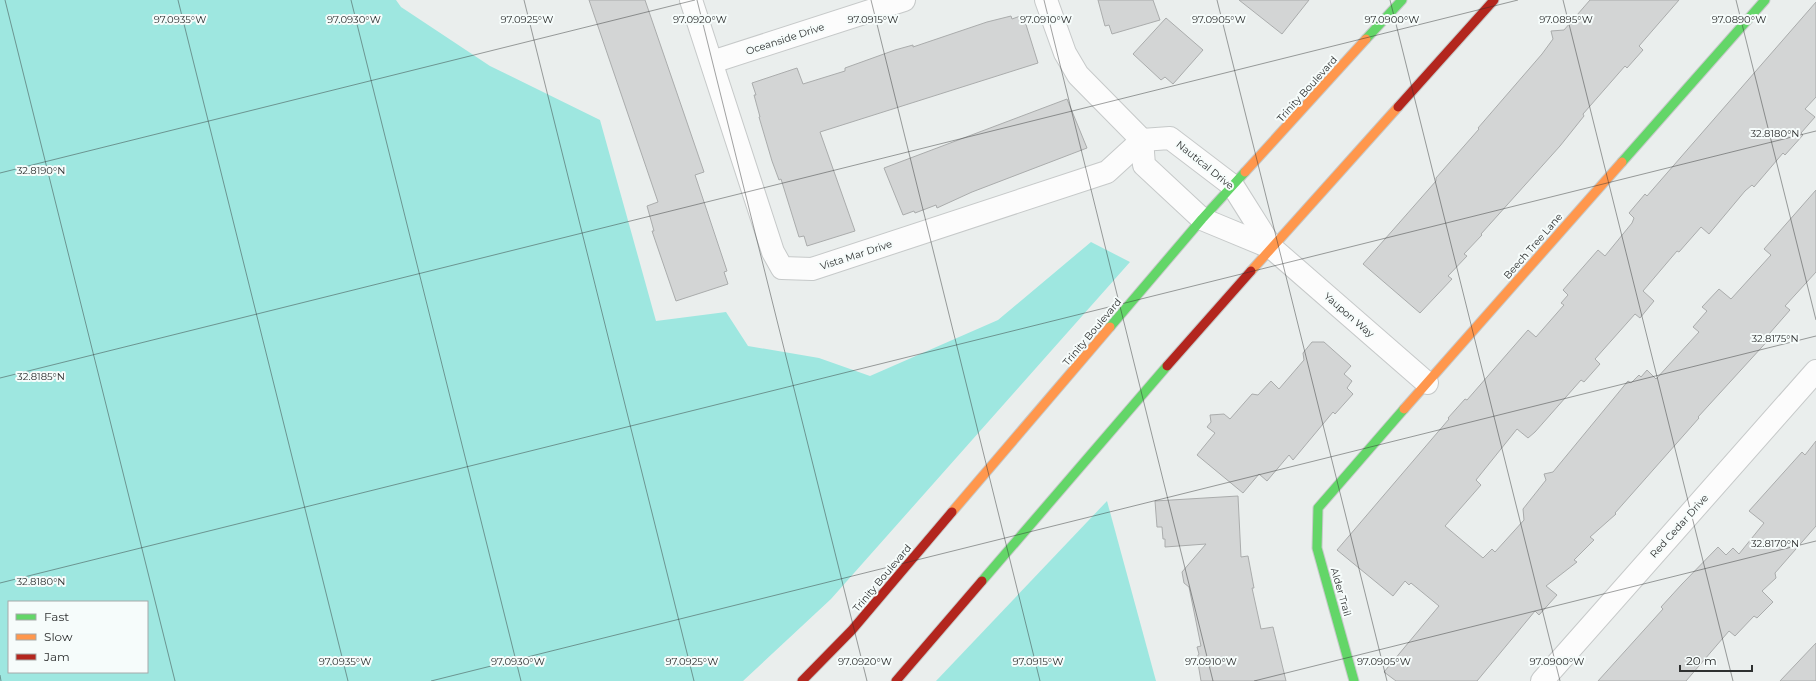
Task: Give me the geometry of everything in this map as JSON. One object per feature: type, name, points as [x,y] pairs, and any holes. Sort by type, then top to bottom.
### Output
[{"type":"main road","name":"Trinity Boulevard","points":[[802,681],[858,624],[1202,219],[1402,0]]},
{"type":"main road","points":[[896,681],[1209,318],[1494,0]]},
{"type":"main road","name":"Beech Tree Lane","points":[[1318,508],[1765,0]]},
{"type":"main road","name":"Alder Trail","points":[[1318,508],[1317,548],[1354,681]]},
{"type":"street","name":"Vista Mar Drive","points":[[691,0],[774,252],[782,268],[812,269],[1107,172],[1142,140]]},
{"type":"street","name":"Oceanside Drive","points":[[712,62],[904,0]]},
{"type":"street","points":[[1046,0],[1065,53],[1078,75],[1142,140],[1144,165],[1202,219],[1272,248]]},
{"type":"street","name":"Nautical Drive","points":[[1142,140],[1170,138],[1233,186],[1272,248]]},
{"type":"street","name":"Yaupon Way","points":[[1272,248],[1427,383]]},
{"type":"street","name":"Red Cedar Drive","points":[[1542,681],[1816,371]]},
{"type":"shaded area","points":[[0,0],[396,0],[401,7],[490,66],[600,120],[656,321],[726,312],[748,346],[819,358],[870,376],[998,320],[1091,242],[1130,262],[831,599],[743,681],[0,681]]},
{"type":"shaded area","points":[[1107,501],[1156,681],[936,681]]},
{"type":"building","points":[[589,0],[645,0],[704,172],[695,175],[727,271],[724,272],[728,284],[676,301],[652,231],[654,231],[647,206],[658,202]]},
{"type":"building","points":[[1098,0],[1153,0],[1160,20],[1112,34],[1109,25],[1105,26]]},
{"type":"building","points":[[1239,0],[1309,0],[1282,34]]},
{"type":"building","points":[[1590,0],[1679,0],[1639,46],[1643,50],[1627,68],[1625,66],[1583,114],[1584,116],[1560,146],[1464,254],[1467,256],[1448,276],[1452,279],[1420,313],[1363,264],[1436,181],[1436,178],[1542,54],[1553,39],[1551,31],[1564,30]]},
{"type":"building","points":[[1816,2],[1816,97],[1805,109],[1815,117],[1801,133],[1803,135],[1785,155],[1783,153],[1754,187],[1752,185],[1745,191],[1709,234],[1701,227],[1679,252],[1677,251],[1643,291],[1654,301],[1640,318],[1635,314],[1595,359],[1600,364],[1584,382],[1581,380],[1535,432],[1528,438],[1517,429],[1476,480],[1481,485],[1445,526],[1483,558],[1492,549],[1495,552],[1524,520],[1523,509],[1546,480],[1544,474],[1553,472],[1628,381],[1631,383],[1639,375],[1641,377],[1647,370],[1656,379],[1699,332],[1693,327],[1707,311],[1702,307],[1719,289],[1731,299],[1771,255],[1764,249],[1816,190],[1816,272],[1785,306],[1790,310],[1769,334],[1772,336],[1698,417],[1699,418],[1615,513],[1616,514],[1590,537],[1594,540],[1574,560],[1577,562],[1546,586],[1557,595],[1539,615],[1535,611],[1477,681],[1396,681],[1384,672],[1439,606],[1411,583],[1409,585],[1405,581],[1393,596],[1337,550],[1449,419],[1448,418],[1465,399],[1467,400],[1528,330],[1536,337],[1564,305],[1561,303],[1568,295],[1563,290],[1598,250],[1605,256],[1632,223],[1634,218],[1629,213],[1645,194],[1647,196]]},
{"type":"building","points":[[1023,15],[1038,63],[820,132],[855,231],[807,246],[804,236],[799,237],[781,179],[779,180],[772,161],[759,117],[754,95],[756,95],[752,83],[797,68],[803,84],[845,71],[845,68],[895,50],[913,45],[913,47],[987,22],[1011,16],[1012,19]]},
{"type":"building","points":[[1166,18],[1203,50],[1173,84],[1165,77],[1161,80],[1133,54]]},
{"type":"building","points":[[1067,99],[1087,148],[972,192],[937,208],[936,205],[915,213],[914,211],[903,215],[884,168]]},
{"type":"building","points":[[1312,342],[1324,342],[1351,366],[1344,374],[1352,381],[1347,388],[1353,394],[1335,414],[1333,412],[1293,460],[1289,455],[1267,481],[1259,474],[1243,493],[1197,455],[1215,433],[1207,427],[1211,422],[1210,415],[1224,414],[1230,419],[1252,394],[1258,395],[1271,381],[1279,389],[1304,360],[1303,353]]},
{"type":"building","points":[[1816,441],[1816,526],[1775,573],[1776,578],[1762,591],[1773,602],[1757,618],[1754,616],[1735,636],[1729,631],[1686,681],[1598,681],[1663,609],[1661,607],[1718,547],[1726,555],[1733,548],[1739,554],[1764,523],[1749,511],[1802,452],[1805,455]]},
{"type":"building","points":[[1238,496],[1241,557],[1248,556],[1254,588],[1252,588],[1261,629],[1273,627],[1286,681],[1201,681],[1197,647],[1201,646],[1189,587],[1184,583],[1182,572],[1206,544],[1165,547],[1162,527],[1157,527],[1155,501]]},
{"type":"building","points":[[1816,643],[1816,681],[1780,681]]},
{"type":"traffic: fast","points":[[1366,39],[1402,0]]},
{"type":"traffic: fast","points":[[1622,162],[1765,0]]},
{"type":"traffic: fast","points":[[1110,327],[1202,219],[1245,172]]},
{"type":"traffic: fast","points":[[982,581],[1167,366]]},
{"type":"traffic: fast","points":[[1354,681],[1317,548],[1318,508],[1404,409]]},
{"type":"traffic: slow","points":[[1245,172],[1366,39]]},
{"type":"traffic: slow","points":[[1251,271],[1398,107]]},
{"type":"traffic: slow","points":[[1404,409],[1622,162]]},
{"type":"traffic: slow","points":[[952,512],[1110,327]]},
{"type":"traffic: jam","points":[[1398,107],[1494,0]]},
{"type":"traffic: jam","points":[[1167,366],[1251,271]]},
{"type":"traffic: jam","points":[[802,681],[852,630],[952,512]]},
{"type":"traffic: jam","points":[[896,681],[982,581]]}]
